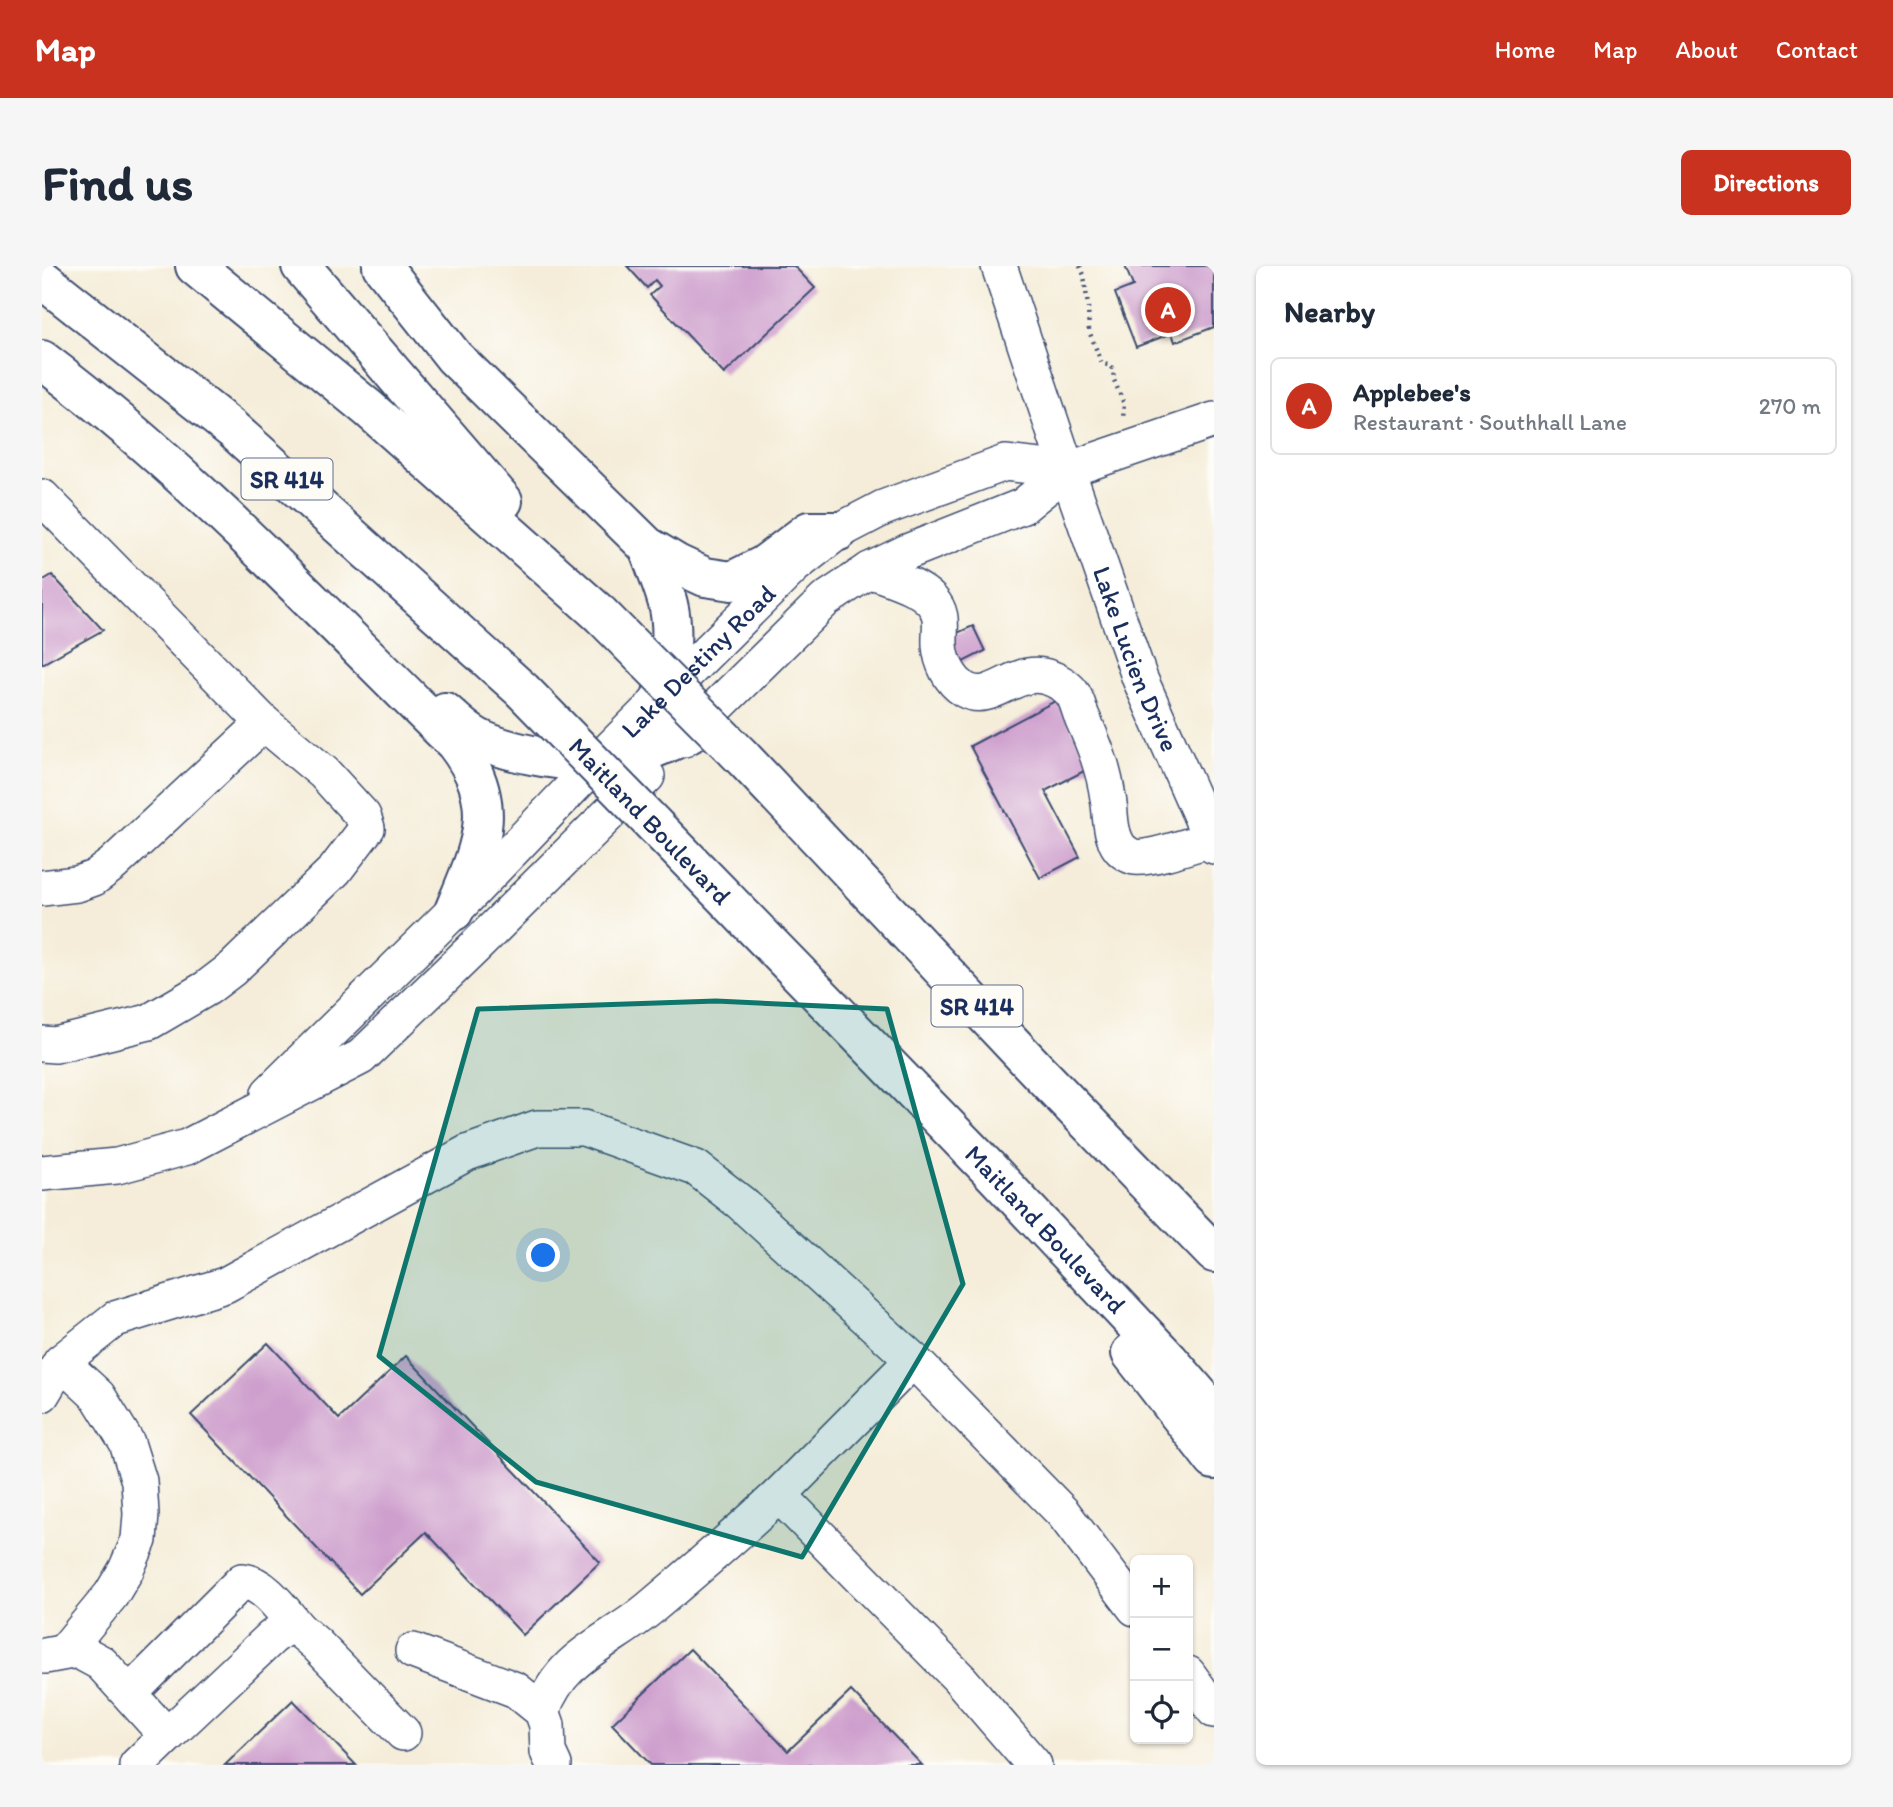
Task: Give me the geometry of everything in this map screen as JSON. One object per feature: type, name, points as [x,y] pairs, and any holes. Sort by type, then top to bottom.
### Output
[{"type":"highway","name":"SR 414","points":[[195,266],[369,409],[600,614],[742,757],[1214,1253]]},
{"type":"highway","points":[[302,266],[600,614]]},
{"type":"highway","points":[[382,266],[454,357],[648,547],[677,564],[705,577],[732,581],[764,565],[809,531],[839,531]]},
{"type":"highway","name":"Maitland Boulevard","points":[[42,279],[232,429],[522,690],[988,1168],[1169,1360],[1214,1412]]},
{"type":"highway","points":[[42,293],[113,335]]},
{"type":"highway","points":[[42,360],[108,411],[171,465],[455,744],[468,761],[480,794],[483,830],[476,858],[454,911]]},
{"type":"highway","points":[[236,528],[338,610],[403,674],[471,735],[520,753],[562,760],[598,761],[624,759],[689,734]]},
{"type":"highway","points":[[618,805],[649,734],[672,643],[668,605],[648,547]]},
{"type":"highway","points":[[988,1168],[1214,1460]]},
{"type":"street","points":[[999,266],[1067,470],[1214,420]]},
{"type":"street","name":"Lake Destiny Road","points":[[243,1119],[454,911],[598,761],[794,566],[839,531],[883,508],[1005,463],[1067,470]]},
{"type":"street","name":"Lake Destiny Road","points":[[42,1172],[117,1167],[187,1147],[361,1057],[825,600],[870,570],[907,552],[1023,506],[1067,470]]},
{"type":"street","name":"Lake Lucien Drive","points":[[1067,470],[1140,679],[1212,843]]},
{"type":"street","points":[[42,497],[264,723],[324,773],[363,816],[367,828],[335,870],[232,969],[207,988],[149,1022],[55,1045],[42,1044]]},
{"type":"street","points":[[870,570],[930,598],[940,615],[941,655],[947,671],[965,690],[984,694],[1029,675],[1045,675],[1072,692],[1100,758],[1111,826],[1115,841],[1123,852],[1135,857],[1212,843]]},
{"type":"street","points":[[42,888],[77,884],[94,878],[113,864],[264,723]]},
{"type":"street","points":[[42,1394],[61,1362],[115,1319],[225,1285],[467,1153],[537,1128],[584,1128],[696,1168],[741,1203],[913,1360],[1063,1513],[1130,1601]]},
{"type":"street","points":[[542,1711],[557,1679],[582,1655],[645,1612],[719,1551],[779,1495],[913,1360]]},
{"type":"street","points":[[53,1654],[111,1595],[139,1540],[141,1514],[138,1480],[127,1443],[98,1396],[61,1362]]},
{"type":"street","points":[[779,1495],[959,1678],[1034,1765]]},
{"type":"street","points":[[130,1693],[242,1581],[250,1582],[267,1594],[300,1631]]},
{"type":"street","points":[[136,1765],[284,1628],[297,1628],[316,1644],[403,1733]]},
{"type":"street","points":[[53,1654],[77,1650],[101,1663],[167,1736]]},
{"type":"street","points":[[413,1651],[516,1690],[542,1711],[547,1726],[548,1752],[554,1765]]},
{"type":"street","points":[[1193,1681],[1214,1710]]},
{"type":"path","points":[[1080,266],[1084,275],[1089,331],[1102,364],[1113,369],[1114,380],[1124,404],[1123,424],[1130,448]]},
{"type":"highlighted area","points":[[716,1001],[887,1009],[963,1284],[802,1557],[536,1482],[379,1356],[478,1009]]},
{"type":"building","points":[[627,266],[794,266],[815,288],[724,374],[650,295],[660,286],[655,280],[647,288]]},
{"type":"building","points":[[1125,266],[1212,266],[1214,327],[1175,342],[1172,333],[1136,347],[1115,293],[1133,286]]},
{"type":"building","points":[[52,575],[103,630],[42,664],[42,581]]},
{"type":"building","points":[[973,626],[985,651],[961,663],[948,637]]},
{"type":"building","points":[[1057,700],[1092,767],[1045,791],[1080,857],[1040,878],[970,746]]},
{"type":"building","points":[[268,1343],[339,1419],[406,1356],[600,1562],[523,1635],[426,1532],[360,1594],[191,1415]]},
{"type":"building","points":[[690,1649],[788,1751],[851,1691],[922,1765],[651,1765],[612,1724]]},
{"type":"building","points":[[293,1700],[356,1765],[225,1765]]},
{"type":"place","name":"Applebee's","points":[[1168,310]]}]
